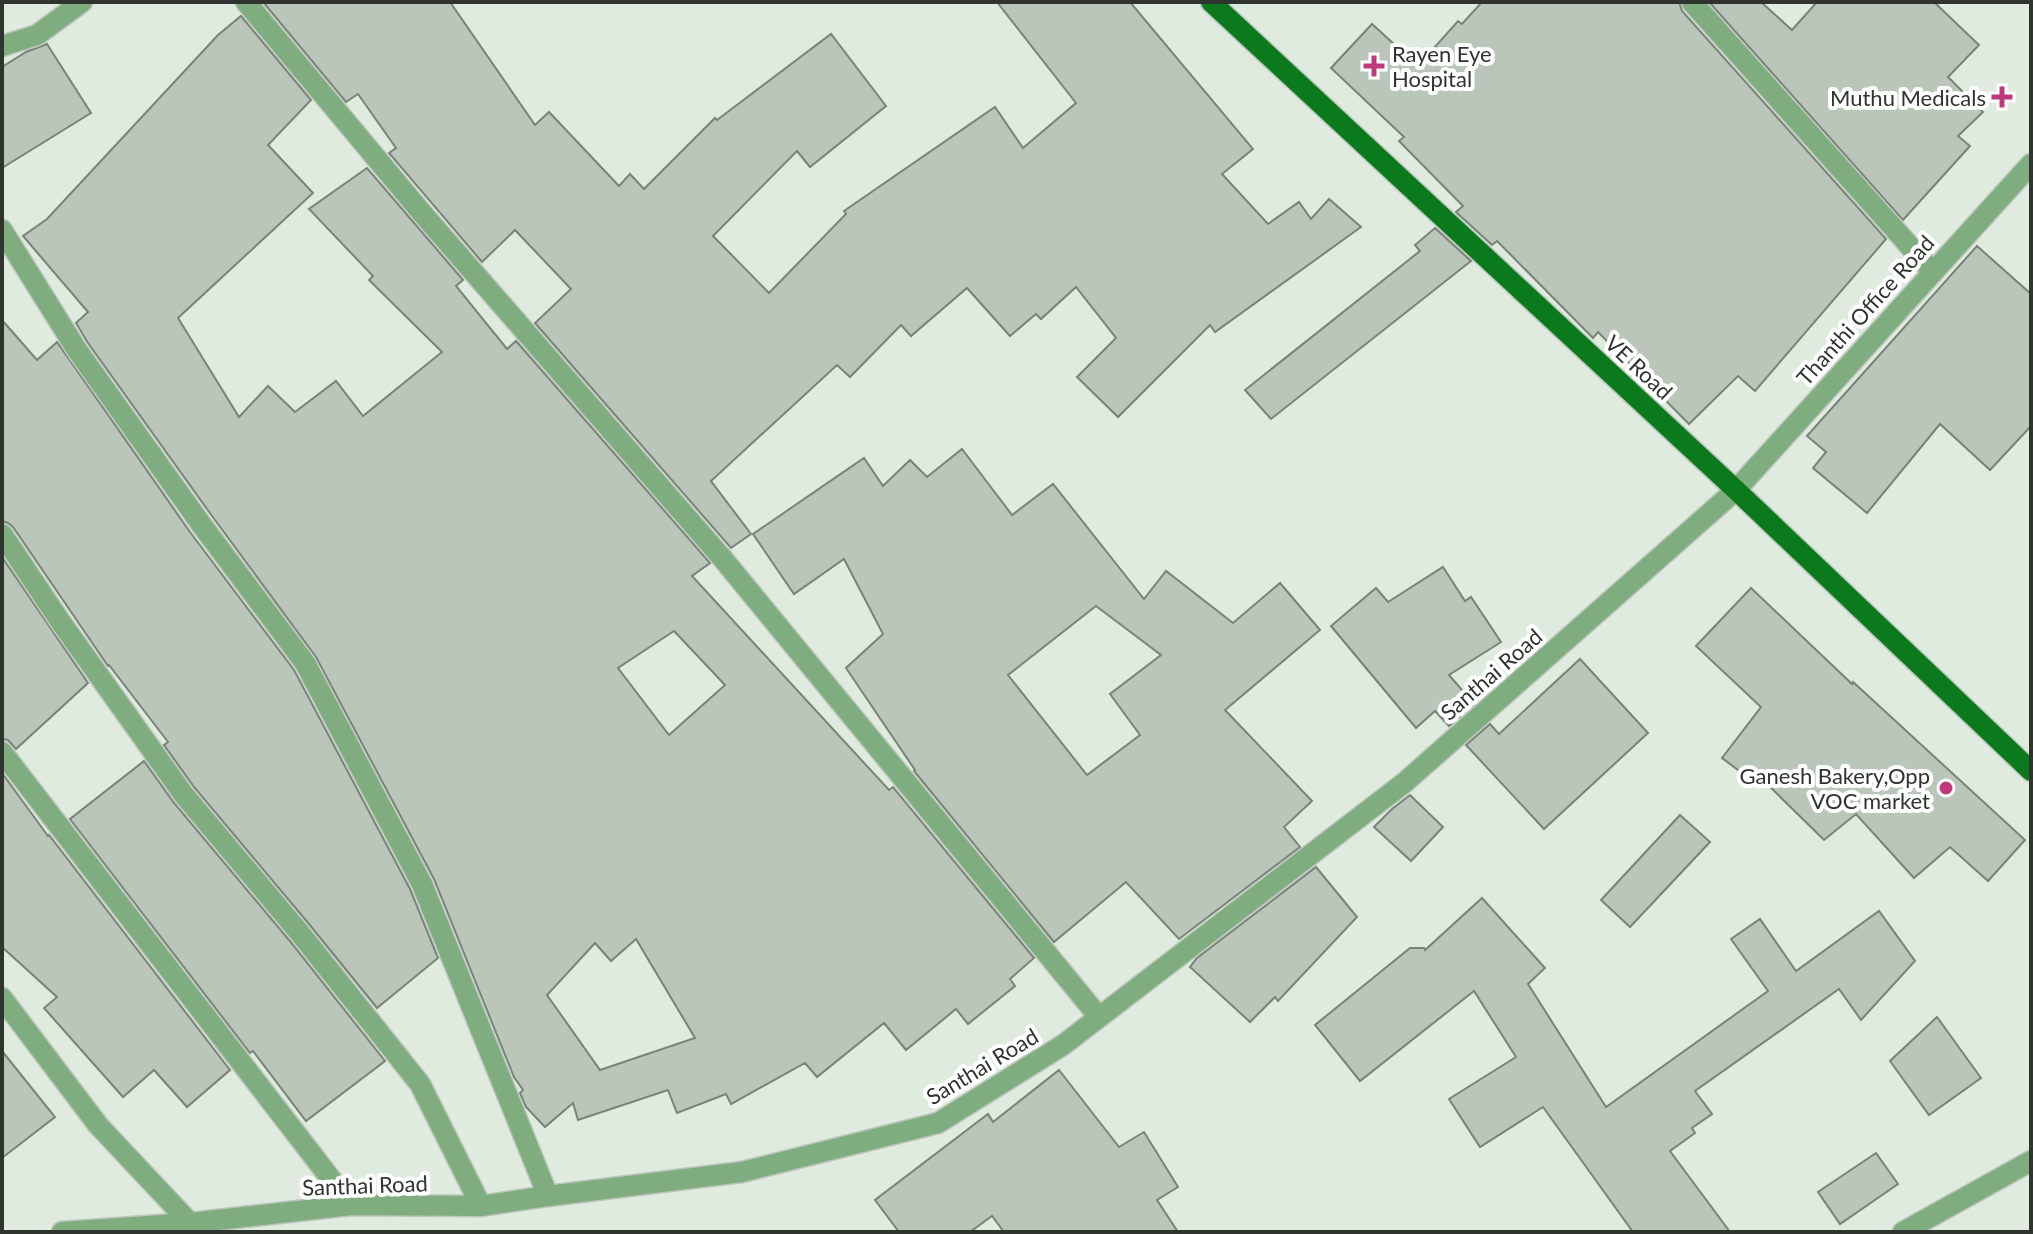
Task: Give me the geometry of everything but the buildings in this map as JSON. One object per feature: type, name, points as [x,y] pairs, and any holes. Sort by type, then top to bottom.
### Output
[{"type":"main road","name":"VE Road","points":[[1211,2],[1736,490],[2031,771]]},
{"type":"street","points":[[2,46],[37,35],[82,2]]},
{"type":"street","points":[[246,2],[422,213],[723,559],[1099,1017]]},
{"type":"street","points":[[1692,2],[1932,271]]},
{"type":"street","name":"Thanthi Office Road","points":[[1736,490],[2031,164]]},
{"type":"street","points":[[2,230],[77,350],[305,663],[422,884],[548,1196]]},
{"type":"street","name":"Santhai Road","points":[[62,1232],[190,1223],[351,1205],[481,1206],[742,1172],[938,1123],[1063,1045],[1404,783],[1736,490]]},
{"type":"street","points":[[2,534],[184,795],[299,932],[420,1084],[481,1206]]},
{"type":"street","points":[[2,752],[351,1205]]},
{"type":"street","points":[[2,998],[98,1125],[190,1223]]},
{"type":"street","points":[[1903,1232],[2031,1161]]},
{"type":"place","name":"Rayen Eye Hospital","points":[[1374,66]]},
{"type":"place","name":"Muthu Medicals","points":[[2002,97]]},
{"type":"place","name":"Ganesh Bakery,Opp VOC market","points":[[1946,788]]}]
